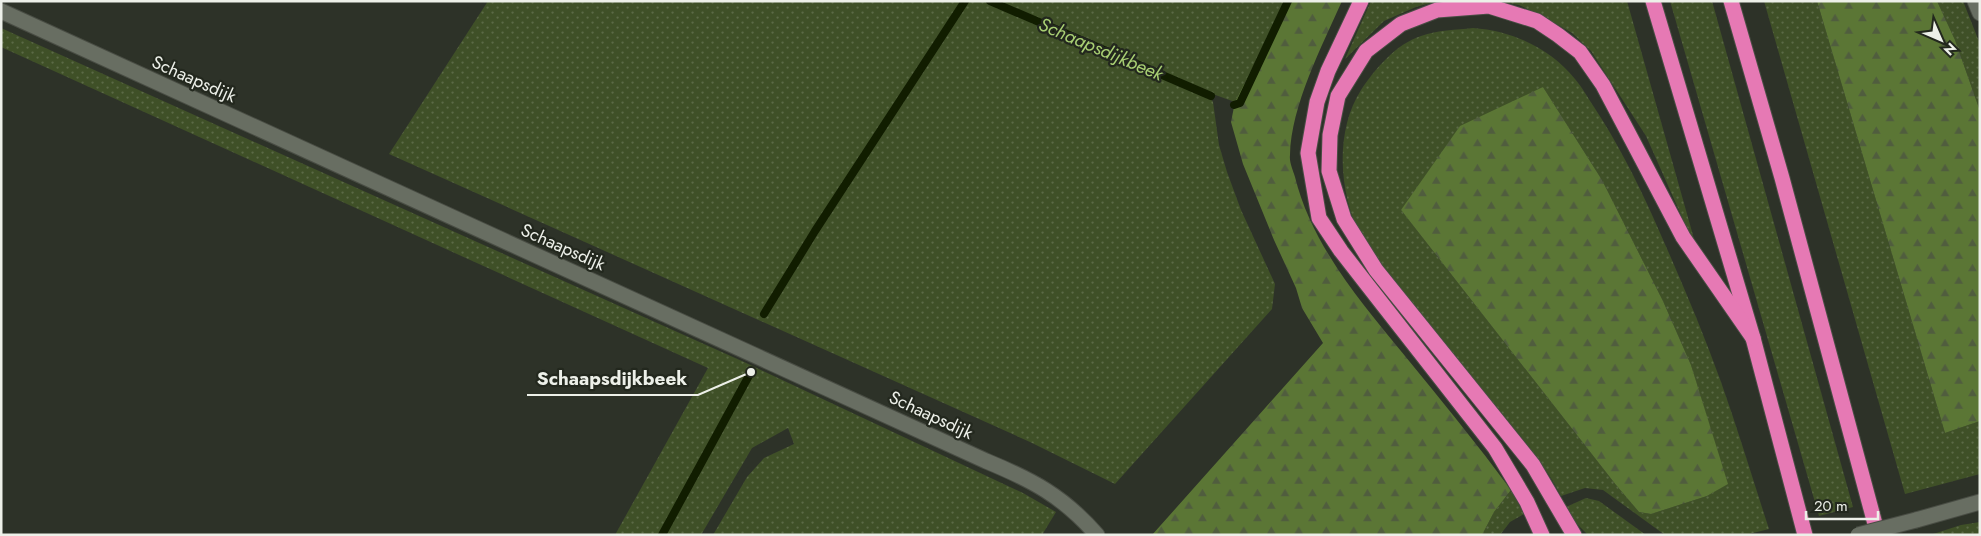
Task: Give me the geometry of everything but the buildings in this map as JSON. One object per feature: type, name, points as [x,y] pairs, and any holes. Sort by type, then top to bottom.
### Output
[{"type":"highway","points":[[1361,1],[1328,71],[1317,102],[1308,153],[1319,218],[1363,280],[1495,448],[1527,502],[1542,535]]},
{"type":"highway","points":[[1653,1],[1753,338],[1806,535]]},
{"type":"highway","points":[[1731,1],[1782,178],[1878,535]]},
{"type":"highway","points":[[1574,535],[1534,465],[1376,270],[1344,219],[1329,171],[1330,135],[1338,96],[1366,51],[1401,24],[1437,10],[1489,6],[1537,21],[1558,35],[1580,52],[1603,85],[1683,237],[1753,338]]},
{"type":"street","points":[[1975,1],[1980,14]]},
{"type":"street","name":"Schaapsdijk","points":[[1,11],[986,461],[1027,478],[1068,506],[1097,535]]},
{"type":"street","points":[[1858,535],[1980,502]]},
{"type":"green space","points":[[488,1],[1286,1],[1235,102],[1207,92],[1213,102],[1219,145],[1227,172],[1241,210],[1275,284],[1272,309],[1115,484],[1030,442],[389,154]]},
{"type":"green space","points":[[1286,1],[1342,1],[1309,76],[1292,136],[1291,166],[1303,202],[1326,250],[1355,294],[1459,422],[1511,490],[1494,512],[1482,535],[1152,535],[1323,343],[1302,308],[1296,288],[1243,164],[1231,122],[1235,102]]},
{"type":"green space","points":[[1371,1],[1438,1],[1416,7],[1384,21],[1345,59]]},
{"type":"green space","points":[[1497,1],[1627,1],[1698,253],[1646,136],[1591,51],[1572,33],[1546,18],[1519,5]]},
{"type":"green space","points":[[1670,1],[1712,1],[1853,507],[1819,516]]},
{"type":"green space","points":[[1764,1],[1817,1],[1945,433],[1980,421],[1980,474],[1905,494]]},
{"type":"green space","points":[[1817,1],[1937,1],[1955,40],[1980,111],[1980,421],[1945,433]]},
{"type":"green space","points":[[1937,1],[1963,1],[1980,44],[1980,111],[1955,40]]},
{"type":"green space","points":[[1,28],[744,362],[1023,493],[1056,512],[1042,535],[713,535],[747,477],[764,458],[794,444],[788,428],[752,448],[701,535],[615,535],[708,368],[1,47]]},
{"type":"green space","points":[[1473,28],[1516,37],[1530,43],[1554,58],[1583,89],[1618,147],[1640,189],[1697,319],[1727,400],[1769,529],[1745,535],[1665,535],[1603,490],[1585,488],[1561,496],[1542,464],[1389,278],[1374,259],[1362,239],[1354,222],[1344,184],[1343,144],[1352,107],[1361,90],[1373,74],[1387,58],[1403,45],[1427,34]],"holes":[[[1543,87],[1602,180],[1663,301],[1691,365],[1727,484],[1707,496],[1651,514],[1639,512],[1616,485],[1401,210]]]},
{"type":"green space","points":[[1543,87],[1602,180],[1663,301],[1691,365],[1728,484],[1707,496],[1651,514],[1639,512],[1401,210],[1460,126]]},
{"type":"green space","points":[[1511,490],[1524,514],[1510,522],[1500,535],[1482,535],[1494,512]]},
{"type":"green space","points":[[1586,498],[1599,501],[1646,535],[1588,535],[1573,520],[1566,507]]},
{"type":"green space","points":[[1980,522],[1980,535],[1930,535],[1961,525]]},
{"type":"waterway","name":"Schaapsdijkbeek","points":[[764,314],[815,231],[965,1]]},
{"type":"waterway","name":"Schaapsdijkbeek","points":[[990,1],[1211,96]]},
{"type":"waterway","name":"Schaapsdijkbeek","points":[[1234,105],[1240,103],[1288,1]]},
{"type":"waterway","name":"Schaapsdijkbeek","points":[[662,535],[751,372]]},
{"type":"place","name":"Schaapsdijkbeek","points":[[751,372]]}]
